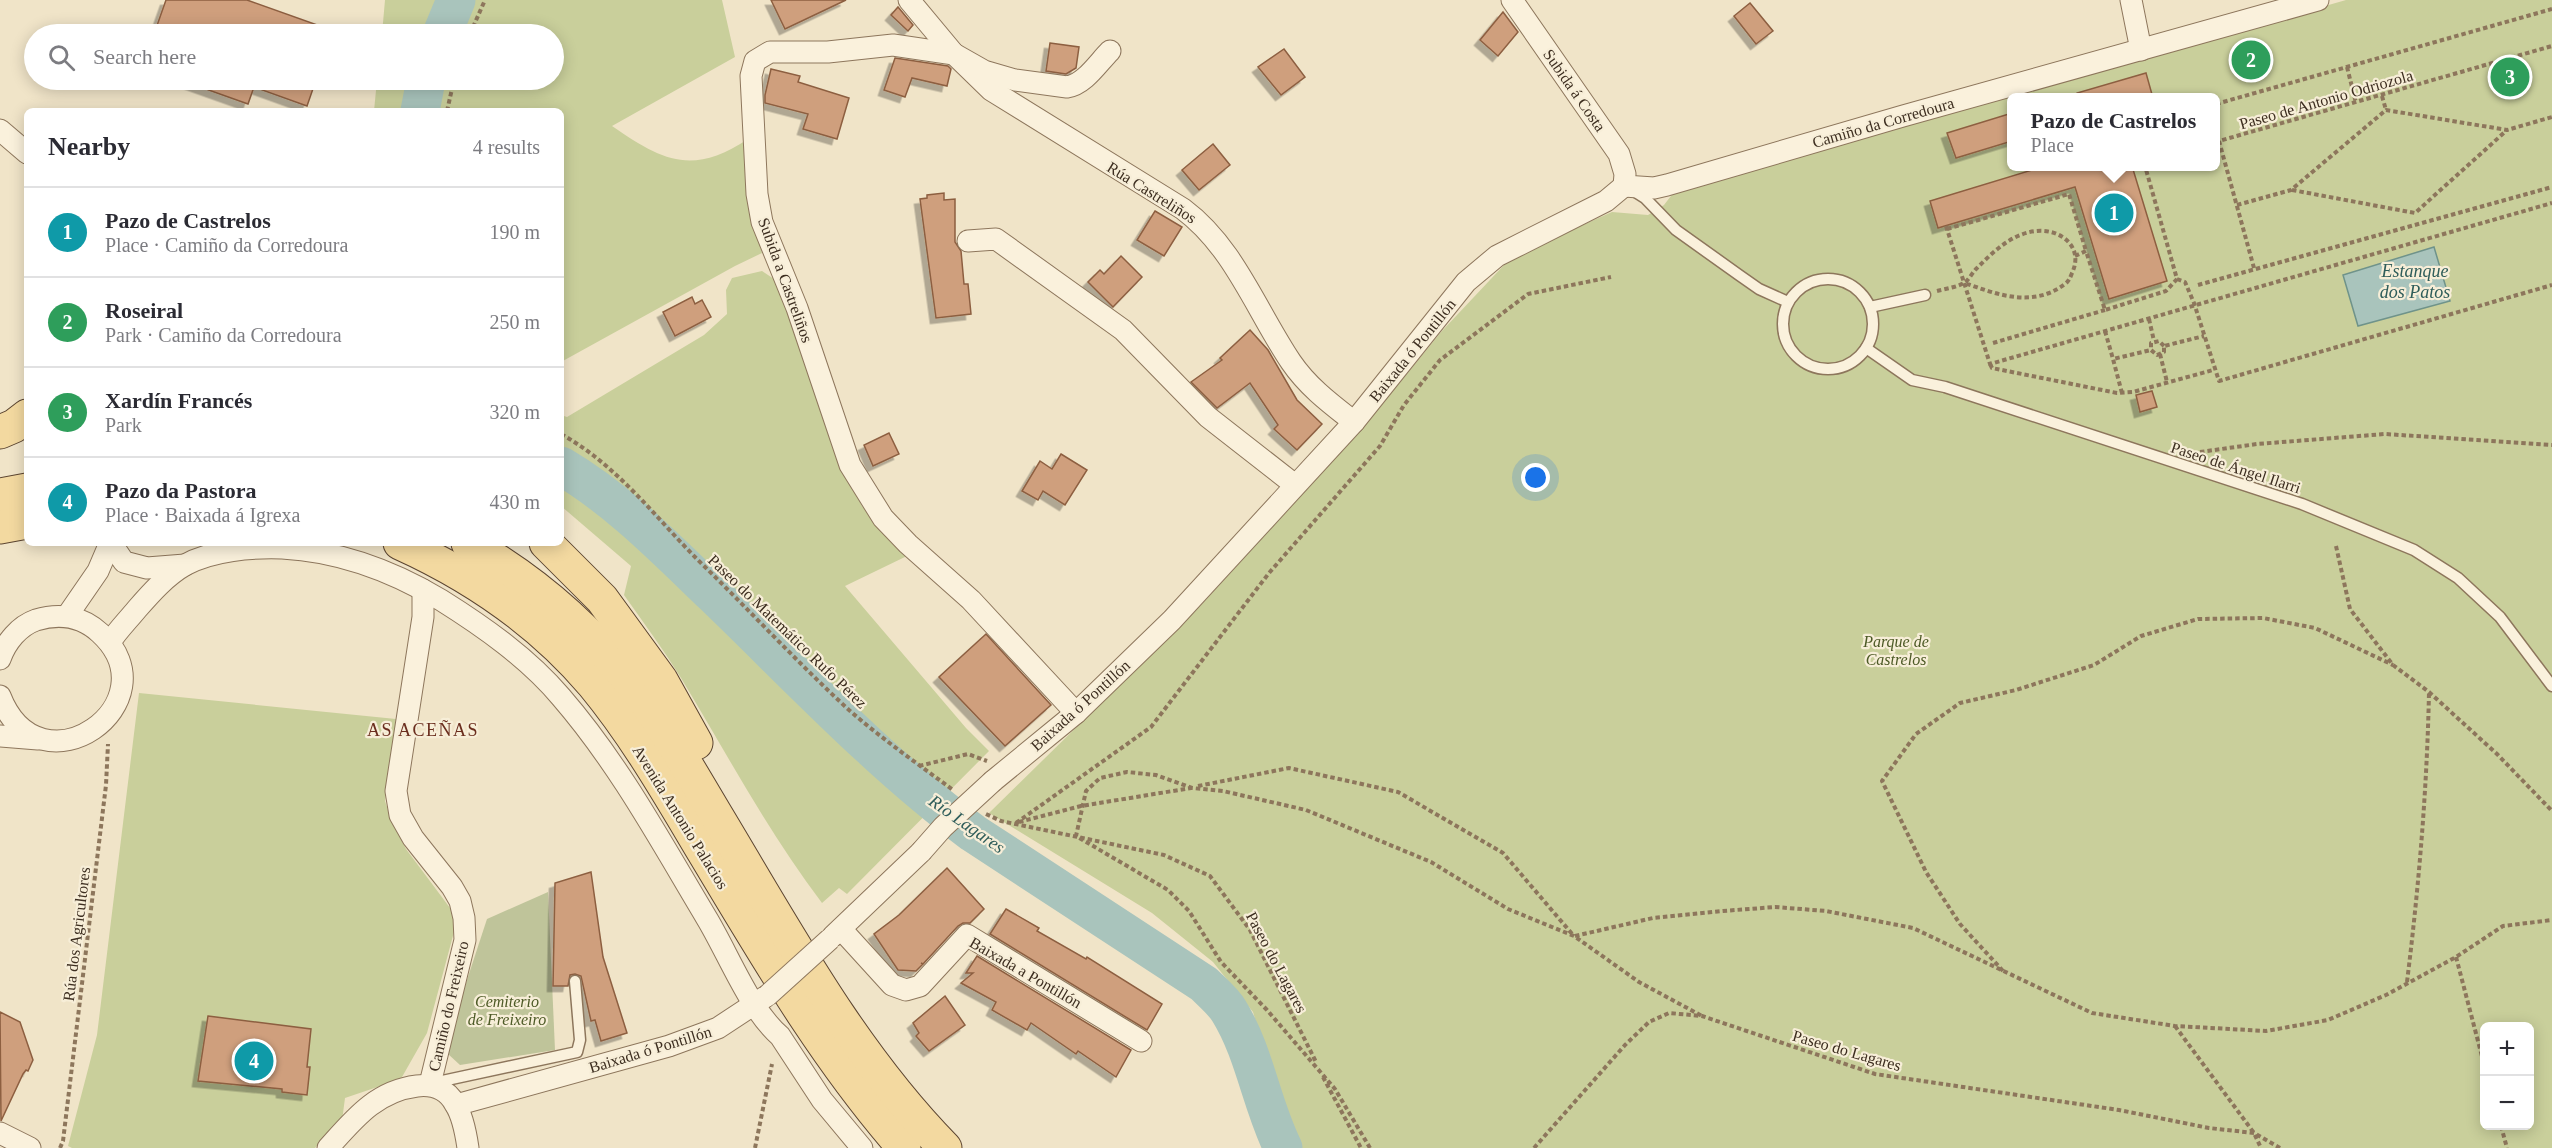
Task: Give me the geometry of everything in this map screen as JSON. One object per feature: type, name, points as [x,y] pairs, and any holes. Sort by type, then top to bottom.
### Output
[{"type":"main road","points":[[0,432],[24,418]]},
{"type":"main road","points":[[0,495],[24,491]]},
{"type":"main road","points":[[0,527],[24,523]]},
{"type":"main road","name":"Avenida Antonio Palacios","points":[[407,546],[431,557],[501,600],[534,626],[592,683],[651,764],[814,1033],[874,1114],[904,1148]]},
{"type":"main road","name":"Avenida Antonio Palacios","points":[[473,546],[513,571],[546,596],[576,622],[616,666],[671,739],[808,968],[839,1015],[898,1095],[945,1148]]},
{"type":"main road","points":[[549,546],[602,599],[661,680],[719,784],[743,858]]},
{"type":"street","name":"Rúa Castreliños","points":[[909,0],[954,54],[991,90],[1203,223],[1219,242],[1291,362],[1308,384],[1354,423]]},
{"type":"street","name":"Subida á Costa","points":[[1512,0],[1616,148],[1623,165],[1624,186]]},
{"type":"street","points":[[2131,0],[2141,50]]},
{"type":"street","name":"Camiño da Corredoura","points":[[1624,186],[1654,188],[1667,185],[1903,116],[2318,0]]},
{"type":"street","name":"Subida a Castreliños","points":[[1076,713],[971,600],[908,544],[883,518],[850,465],[797,308],[762,222],[757,194],[751,76],[755,61],[770,52],[828,52],[893,45],[954,54],[984,71],[1015,80],[1066,87],[1074,86],[1084,78],[1110,51]]},
{"type":"street","points":[[0,130],[24,150]]},
{"type":"street","name":"Baixada ó Pontillón","points":[[456,1105],[669,1046],[717,1028],[761,1001],[836,934],[921,852],[991,773],[1076,713],[1172,620],[1354,423],[1466,282],[1497,255],[1606,201],[1624,186]]},
{"type":"street","points":[[968,241],[996,239],[1124,330],[1208,417],[1295,485]]},
{"type":"street","points":[[67,616],[98,571],[110,546]]},
{"type":"street","points":[[113,546],[124,562],[147,568],[186,565],[217,554],[264,548],[307,549],[370,564],[423,590],[478,623],[521,657],[560,695],[600,746],[722,944],[761,1001],[771,1029],[780,1036],[822,1100],[862,1148]]},
{"type":"street","points":[[110,642],[155,588],[186,565]]},
{"type":"street","name":"Camiño do Freixeiro","points":[[423,590],[423,617],[396,791],[397,803],[400,815],[413,838],[452,887],[460,901],[465,940],[430,1084]]},
{"type":"street","points":[[0,659],[3,649],[15,634],[30,622],[48,616],[67,616],[91,625],[110,642],[120,662],[122,683],[116,704],[105,722],[87,735],[67,741],[0,736]]},
{"type":"street","points":[[0,696],[6,712],[23,730],[46,740]]},
{"type":"street","name":"Baixada a Pontillón","points":[[836,934],[892,985],[906,990],[920,986],[968,935],[1141,1041]]},
{"type":"street","points":[[328,1148],[360,1113],[379,1098],[404,1088],[430,1084],[448,1094],[456,1105],[468,1148]]},
{"type":"street","points":[[0,1133],[30,1148]]},
{"type":"lane","points":[[1624,186],[1645,198],[1676,230],[1739,276],[1759,289],[1788,302]]},
{"type":"lane","points":[[1823,279],[1838,280],[1851,285],[1862,294],[1870,306],[1873,321],[1872,335],[1866,348],[1856,360],[1843,368],[1827,370],[1812,367],[1798,359],[1788,347],[1783,332],[1783,317],[1788,302],[1797,291],[1809,283],[1823,279]]},
{"type":"lane","points":[[1870,306],[1925,295]]},
{"type":"lane","name":"Paseo de Ángel Ilarri","points":[[1866,348],[1912,380],[1945,387],[2302,504],[2414,550],[2458,578],[2500,617],[2552,686]]},
{"type":"lane","points":[[430,1084],[577,1052],[580,1040],[575,981]]},
{"type":"path","points":[[474,24],[485,0]]},
{"type":"path","points":[[2220,103],[2552,9]]},
{"type":"path","name":"Paseo de Antonio Odriozola","points":[[2220,141],[2552,46]]},
{"type":"path","points":[[2347,67],[2356,103]]},
{"type":"path","points":[[448,108],[452,90]]},
{"type":"path","points":[[2382,96],[2386,110]]},
{"type":"path","points":[[2237,205],[2291,189],[2386,110],[2507,130],[2552,117]]},
{"type":"path","points":[[2415,213],[2507,130]]},
{"type":"path","name":"Paseo de Antonio Odriozola","points":[[2220,151],[2254,268]]},
{"type":"path","points":[[2146,171],[2177,279]]},
{"type":"path","points":[[2198,285],[2552,187]]},
{"type":"path","points":[[2291,189],[2415,213]]},
{"type":"path","points":[[2106,310],[2069,194],[1947,227],[1992,368],[2122,393],[2213,370]]},
{"type":"path","points":[[1990,364],[2194,303],[2552,203]]},
{"type":"path","points":[[2415,213],[2417,224]]},
{"type":"path","points":[[1925,295],[1965,283],[1993,252],[2013,238],[2037,231],[2059,234],[2072,244],[2076,264],[2068,282],[2052,293],[2034,298],[2012,298],[1965,283]]},
{"type":"path","points":[[2075,256],[2086,251]]},
{"type":"path","points":[[1015,823],[1151,727],[1269,573],[1380,446],[1404,405],[1440,360],[1528,294],[1611,277]]},
{"type":"path","points":[[2177,279],[2185,282],[2194,303],[2218,381],[2552,285]]},
{"type":"path","points":[[1993,343],[2166,291],[2177,279]]},
{"type":"path","points":[[2149,318],[2154,341],[2151,343],[2151,350],[2154,355],[2164,352],[2164,346],[2159,341],[2154,341]]},
{"type":"path","points":[[2104,331],[2122,393]]},
{"type":"path","points":[[2164,346],[2204,336]]},
{"type":"path","points":[[2113,358],[2151,350]]},
{"type":"path","points":[[2160,354],[2167,382]]},
{"type":"path","points":[[2162,458],[2257,444],[2385,434],[2552,445]]},
{"type":"path","name":"Paseo do Matemático Rufo Pérez","points":[[564,436],[600,459],[618,474],[703,565],[848,709],[954,791]]},
{"type":"path","points":[[2336,546],[2350,609],[2393,665]]},
{"type":"path","points":[[2005,974],[1960,924],[1926,872],[1882,781],[1916,734],[1960,703],[2016,690],[2094,665],[2141,636],[2198,619],[2263,618],[2315,628],[2393,665],[2429,692],[2497,754],[2552,811]]},
{"type":"path","points":[[2407,983],[2427,786],[2429,692]]},
{"type":"path","name":"Rúa dos Agricultores","points":[[60,1148],[63,1141],[110,752],[105,722]]},
{"type":"path","points":[[919,766],[968,754],[984,759],[991,773]]},
{"type":"path","points":[[981,811],[991,817],[1015,823],[1082,806],[1192,788],[1289,768],[1398,792],[1503,853],[1574,936]]},
{"type":"path","points":[[1370,1148],[1335,1089],[1221,962],[1189,911],[1168,891],[1076,836],[1086,791],[1100,778],[1127,772],[1156,775],[1192,788],[1223,791],[1306,810],[1431,862],[1508,909],[1574,936],[1640,982],[1702,1016]]},
{"type":"path","name":"Paseo do Lagares","points":[[1015,823],[1164,855],[1210,876],[1250,930],[1361,1148]]},
{"type":"path","points":[[1574,936],[1653,918],[1775,907],[1826,911],[1913,928],[2005,974],[2092,1013],[2175,1026],[2265,1031],[2328,1020],[2386,995],[2456,957],[2503,926],[2552,920]]},
{"type":"path","points":[[2456,957],[2480,1049]]},
{"type":"path","name":"Paseo do Lagares","points":[[1534,1148],[1625,1045],[1649,1022],[1669,1013],[1702,1016],[1875,1074],[2119,1110],[2209,1128],[2254,1133],[2280,1148]]},
{"type":"path","points":[[2175,1026],[2254,1133],[2261,1148]]},
{"type":"path","points":[[755,1148],[773,1061]]},
{"type":"path","points":[[2502,1130],[2507,1148]]},
{"type":"green space","points":[[385,0],[722,0],[735,57],[612,126],[647,148],[678,160],[710,158],[748,139],[750,204],[762,253],[564,360],[564,108],[374,108],[376,90],[564,90],[564,24],[383,24]]},
{"type":"green space","name":"Parque de Castrelos","points":[[2346,0],[2552,0],[2552,1148],[1299,1148],[1287,1127],[1253,1012],[1213,962],[1152,913],[989,813],[1201,605],[1362,429],[1441,332],[1505,264],[1556,237],[1612,212],[1648,215],[1664,205],[1674,192],[2007,97],[2007,171],[2220,171],[2220,93],[2020,93]]},
{"type":"green space","points":[[762,271],[777,281],[840,461],[862,506],[909,555],[845,586],[966,728],[989,751],[847,894],[839,888],[822,903],[766,821],[674,667],[624,595],[631,566],[564,509],[564,416],[567,417],[704,335],[727,314],[726,290],[732,278]]},
{"type":"green space","points":[[139,693],[396,719],[385,801],[406,849],[453,912],[454,932],[427,1033],[402,1077],[345,1098],[342,1121],[315,1148],[72,1148],[68,1146],[97,1035]]},
{"type":"green space","name":"Cemiterio de Freixeiro","points":[[548,892],[555,1050],[460,1065],[447,1053],[463,992],[487,919]]},
{"type":"water","name":"Estanque dos Patos","points":[[2434,247],[2450,301],[2358,326],[2343,275]]},
{"type":"building","points":[[166,0],[247,0],[314,24],[158,24]]},
{"type":"building","points":[[771,0],[846,0],[785,29]]},
{"type":"building","points":[[1750,3],[1773,31],[1756,44],[1734,16]]},
{"type":"building","points":[[898,7],[913,25],[908,31],[891,15]]},
{"type":"building","points":[[1503,12],[1518,32],[1498,56],[1480,40]]},
{"type":"building","points":[[1050,43],[1079,47],[1076,68],[1066,74],[1046,71]]},
{"type":"building","points":[[1284,49],[1305,77],[1281,95],[1258,67]]},
{"type":"building","points":[[895,58],[948,66],[951,69],[947,86],[912,78],[905,97],[884,90]]},
{"type":"building","points":[[771,69],[800,76],[798,82],[849,98],[837,139],[803,129],[808,114],[765,103]]},
{"type":"building","points":[[2146,73],[2152,93],[2077,93]]},
{"type":"building","points":[[209,90],[253,90],[248,104]]},
{"type":"building","points":[[262,90],[313,90],[307,106]]},
{"type":"building","points":[[2007,115],[2007,143],[1956,158],[1947,133]]},
{"type":"building","points":[[1213,144],[1230,165],[1199,190],[1182,170]]},
{"type":"building","points":[[2029,171],[2134,171],[2167,281],[2109,299],[2075,187],[1938,228],[1930,201]]},
{"type":"building","points":[[944,193],[944,200],[955,199],[955,242],[961,251],[964,284],[968,284],[971,314],[936,318],[920,199],[927,198],[927,195]]},
{"type":"building","points":[[1155,211],[1182,227],[1164,256],[1137,240]]},
{"type":"building","points":[[1121,256],[1142,277],[1113,307],[1088,282],[1100,270],[1104,274]]},
{"type":"building","points":[[692,297],[695,304],[702,300],[711,317],[675,336],[663,312]]},
{"type":"building","points":[[1250,330],[1268,350],[1297,400],[1322,424],[1297,450],[1274,429],[1278,425],[1250,383],[1217,408],[1191,382],[1222,360],[1220,358]]},
{"type":"building","points":[[2152,391],[2157,407],[2140,412],[2136,395]]},
{"type":"building","points":[[889,433],[899,454],[873,466],[864,445]]},
{"type":"building","points":[[1061,454],[1087,470],[1065,505],[1043,491],[1038,500],[1022,491],[1040,461],[1052,469]]},
{"type":"building","points":[[986,634],[1051,705],[1005,746],[939,677]]},
{"type":"building","points":[[947,868],[984,909],[970,923],[958,926],[916,971],[898,970],[874,934],[899,915]]},
{"type":"building","points":[[591,872],[603,957],[627,1033],[601,1041],[595,1020],[591,1021],[581,976],[570,975],[568,986],[553,986],[555,883]]},
{"type":"building","points":[[1006,909],[1039,928],[1037,931],[1086,959],[1087,957],[1162,1004],[1147,1030],[990,934]]},
{"type":"building","points":[[977,956],[1131,1050],[1116,1077],[1078,1051],[1076,1054],[1031,1023],[1027,1030],[992,1010],[996,1002],[961,983],[973,973],[966,973]]},
{"type":"building","points":[[945,996],[965,1025],[929,1051],[916,1036],[919,1033],[913,1023]]},
{"type":"building","points":[[0,1012],[20,1022],[33,1060],[28,1071],[26,1070],[23,1074],[1,1121]]},
{"type":"building","points":[[208,1016],[311,1029],[307,1095],[282,1092],[282,1089],[198,1081]]},
{"type":"waterway","name":"Río Lagares","points":[[446,24],[456,0]]},
{"type":"waterway","name":"Río Lagares","points":[[421,108],[424,90]]},
{"type":"waterway","name":"Río Lagares","points":[[564,468],[603,494],[660,543],[840,718],[938,806],[973,833],[1204,984],[1221,1000],[1238,1027],[1283,1148]]},
{"type":"place","name":"Roseiral","points":[[2251,60]]},
{"type":"place","name":"Xardín Francés","points":[[2510,77]]},
{"type":"place","name":"Pazo de Castrelos","points":[[2114,213]]},
{"type":"place","name":"Pazo da Pastora","points":[[254,1061]]},
{"type":"district","name":"AS ACEÑAS","points":[[423,730]]}]
